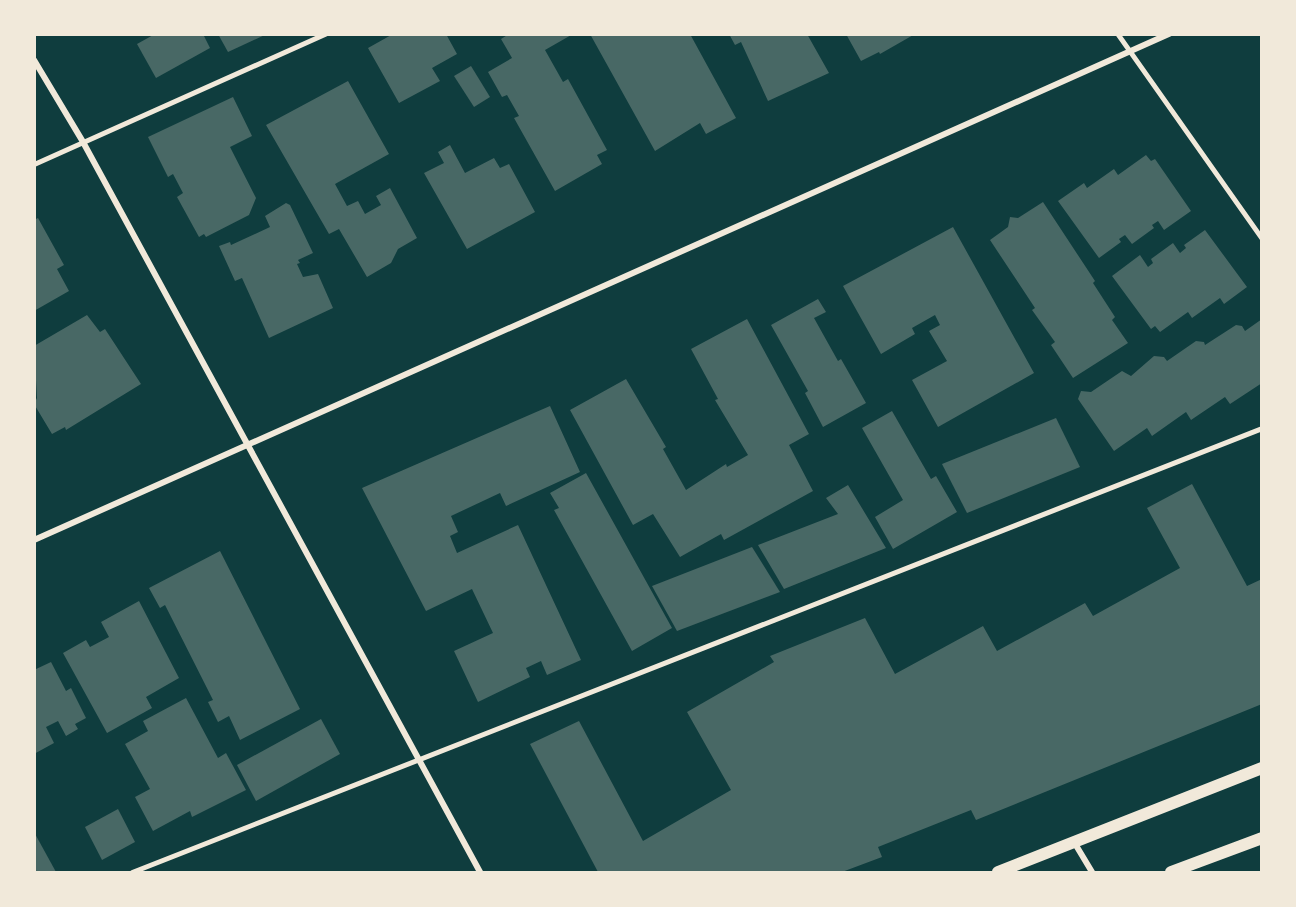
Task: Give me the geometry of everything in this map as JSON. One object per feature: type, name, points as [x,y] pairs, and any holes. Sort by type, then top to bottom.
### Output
[{"type":"main road","points":[[998,873],[1262,768]]},
{"type":"main road","points":[[1172,873],[1262,838]]},
{"type":"street","points":[[34,540],[1169,34]]},
{"type":"street","points":[[34,60],[83,142],[480,873]]},
{"type":"street","points":[[1074,842],[1092,873]]},
{"type":"lane","points":[[34,164],[325,34]]},
{"type":"lane","points":[[1118,34],[1262,238]]},
{"type":"lane","points":[[132,873],[1262,428]]},
{"type":"building","points":[[155,34],[203,34],[210,48],[156,78],[137,44]]},
{"type":"building","points":[[218,34],[267,34],[228,52]]},
{"type":"building","points":[[393,34],[446,34],[457,54],[432,68],[440,81],[399,103],[368,48]]},
{"type":"building","points":[[509,34],[573,34],[545,50],[563,82],[568,79],[607,150],[597,155],[602,164],[555,191],[514,118],[519,116],[507,95],[502,97],[488,72],[512,58],[501,39]]},
{"type":"building","points":[[590,34],[690,34],[736,118],[706,134],[700,123],[655,151]]},
{"type":"building","points":[[729,34],[807,34],[829,73],[768,101],[741,42],[735,45]]},
{"type":"building","points":[[846,34],[915,34],[880,54],[879,52],[861,61]]},
{"type":"building","points":[[471,66],[490,97],[474,107],[454,76]]},
{"type":"building","points":[[348,81],[389,154],[335,184],[347,206],[358,201],[365,214],[381,205],[376,196],[390,188],[417,238],[398,249],[391,263],[367,277],[339,229],[329,234],[266,125]]},
{"type":"building","points":[[233,97],[252,136],[230,147],[256,198],[249,215],[206,237],[204,234],[199,237],[177,197],[183,193],[173,174],[168,177],[148,137]]},
{"type":"building","points":[[450,145],[465,173],[494,158],[500,168],[509,164],[535,212],[467,249],[424,173],[444,163],[438,152]]},
{"type":"building","points":[[1146,155],[1151,161],[1155,159],[1191,211],[1164,230],[1158,221],[1152,225],[1154,228],[1132,244],[1125,235],[1119,239],[1121,242],[1099,258],[1058,201],[1084,183],[1087,188],[1114,169],[1118,175]]},
{"type":"building","points":[[1043,202],[1095,281],[1093,283],[1115,317],[1112,320],[1128,343],[1073,378],[1051,345],[1055,342],[1032,310],[1035,308],[990,240],[1008,227],[1010,217],[1018,218]]},
{"type":"building","points":[[286,203],[290,205],[313,253],[298,260],[300,263],[297,264],[303,277],[318,274],[333,308],[269,338],[242,278],[235,281],[219,246],[230,242],[231,245],[270,227],[265,216]]},
{"type":"building","points":[[38,218],[64,265],[57,269],[69,291],[34,311],[34,220]]},
{"type":"building","points":[[953,227],[1034,373],[938,427],[912,380],[947,361],[929,331],[940,325],[935,315],[912,328],[915,334],[881,354],[843,286]]},
{"type":"building","points":[[1205,230],[1247,287],[1224,304],[1220,298],[1192,318],[1188,312],[1160,332],[1155,326],[1151,329],[1112,276],[1140,255],[1148,267],[1153,263],[1151,259],[1173,243],[1180,253],[1186,248],[1184,245]]},
{"type":"building","points":[[818,299],[826,312],[814,318],[838,361],[841,359],[866,403],[823,427],[805,393],[808,391],[771,325]]},
{"type":"building","points":[[87,315],[100,332],[105,329],[141,384],[66,430],[65,427],[52,434],[34,404],[37,398],[34,346]]},
{"type":"building","points":[[747,319],[809,434],[789,445],[813,491],[724,540],[721,534],[680,557],[653,514],[633,525],[570,410],[626,379],[666,447],[663,449],[686,490],[726,464],[727,467],[748,455],[715,400],[718,399],[691,349]]},
{"type":"building","points":[[1262,319],[1262,383],[1230,404],[1225,397],[1191,420],[1186,412],[1152,436],[1147,428],[1114,451],[1078,399],[1081,391],[1091,392],[1122,371],[1131,376],[1154,356],[1164,357],[1167,361],[1196,341],[1204,342],[1205,345],[1236,325],[1242,326],[1245,331]]},
{"type":"building","points":[[550,406],[580,472],[506,506],[500,493],[451,516],[458,532],[450,536],[457,553],[518,525],[581,660],[547,675],[541,661],[526,668],[530,677],[478,702],[454,651],[493,633],[472,589],[426,611],[362,488]]},
{"type":"building","points":[[892,411],[931,479],[936,476],[957,512],[893,549],[875,517],[903,500],[862,428]]},
{"type":"building","points":[[1056,418],[1080,467],[967,513],[942,464]]},
{"type":"building","points":[[586,473],[672,628],[632,651],[554,510],[559,508],[550,493]]},
{"type":"building","points":[[1192,484],[1247,586],[1262,579],[1262,704],[976,820],[971,810],[878,847],[882,857],[842,872],[598,872],[530,744],[579,721],[643,841],[731,790],[687,712],[774,662],[770,656],[865,618],[895,674],[983,626],[997,651],[1085,603],[1093,616],[1180,568],[1147,508]]},
{"type":"building","points":[[848,485],[886,548],[784,589],[758,545],[838,514],[826,498]]},
{"type":"building","points":[[752,547],[780,592],[677,631],[652,586]]},
{"type":"building","points":[[220,551],[300,709],[240,740],[229,716],[218,722],[208,702],[213,700],[165,605],[160,608],[149,588]]},
{"type":"building","points":[[139,601],[179,678],[146,697],[152,708],[107,733],[63,653],[86,640],[90,647],[109,637],[101,622]]},
{"type":"building","points":[[51,662],[66,691],[71,688],[86,718],[75,724],[78,729],[66,736],[58,721],[46,727],[54,743],[34,754],[34,670]]},
{"type":"building","points":[[186,698],[218,758],[226,753],[246,790],[192,817],[190,811],[153,831],[135,797],[150,789],[125,744],[148,731],[143,721]]},
{"type":"building","points":[[321,719],[340,754],[256,801],[237,765]]},
{"type":"building","points":[[118,809],[135,842],[102,860],[85,827]]},
{"type":"building","points":[[34,832],[56,872],[34,872]]}]
